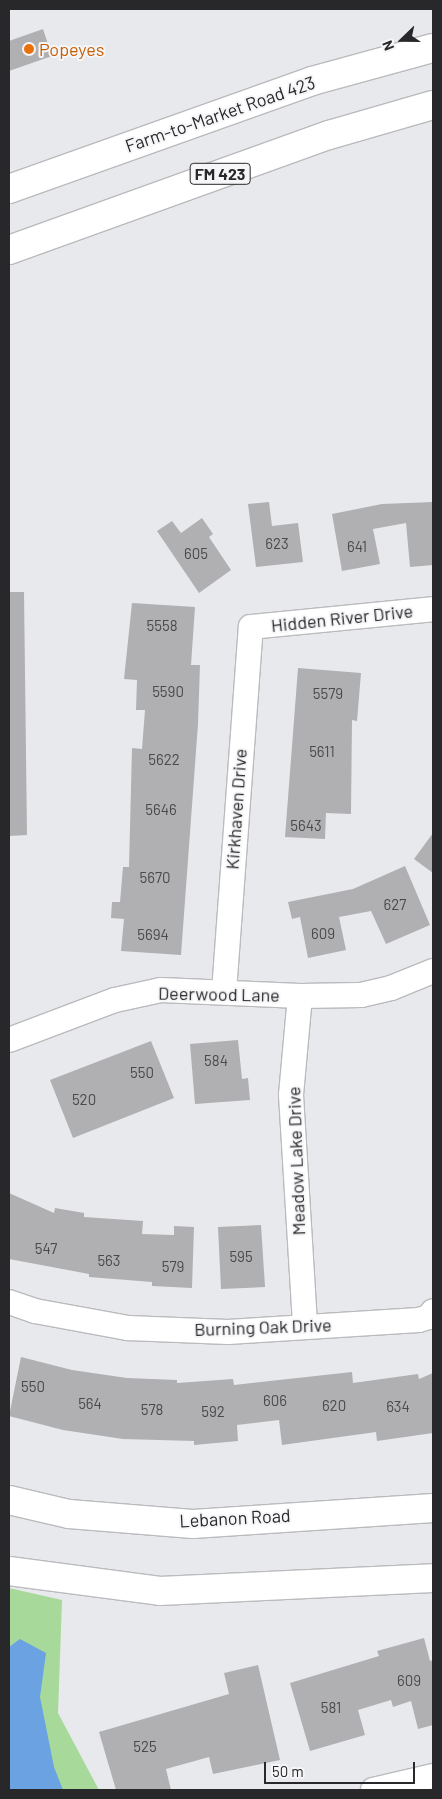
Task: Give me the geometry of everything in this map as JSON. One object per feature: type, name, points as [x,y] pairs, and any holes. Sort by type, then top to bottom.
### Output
[{"type":"main road","name":"Farm-to-Market Road 423","points":[[9,189],[312,81],[433,48]]},
{"type":"main road","name":"FM 423","points":[[9,250],[329,135],[433,105]]},
{"type":"main road","name":"Lebanon Road","points":[[9,1500],[69,1514],[193,1524],[433,1508]]},
{"type":"main road","points":[[9,1571],[160,1591],[433,1578]]},
{"type":"street","name":"Hidden River Drive","points":[[251,627],[433,609]]},
{"type":"street","name":"Kirkhaven Drive","points":[[224,992],[251,627]]},
{"type":"street","name":"Deerwood Lane","points":[[9,1040],[115,1000],[161,990],[300,996],[361,995],[390,988],[433,971]]},
{"type":"street","name":"Meadow Lake Drive","points":[[300,996],[291,1095],[305,1325]]},
{"type":"street","name":"Burning Oak Drive","points":[[9,1302],[36,1311],[128,1328],[228,1332],[305,1325],[419,1320],[431,1314]]},
{"type":"street","points":[[373,1790],[433,1776]]},
{"type":"green space","points":[[9,1588],[62,1600],[58,1713],[99,1790],[9,1790]]},
{"type":"water","points":[[20,1639],[46,1653],[40,1697],[54,1767],[63,1790],[9,1790],[9,1647]]},
{"type":"building","name":"Popeyes","points":[[43,29],[52,56],[9,71],[9,41]]},
{"type":"building","points":[[269,502],[272,526],[298,523],[303,562],[256,567],[248,504]]},
{"type":"building","points":[[433,502],[433,565],[410,567],[406,523],[373,529],[380,564],[342,571],[332,514],[382,504]]},
{"type":"building","points":[[202,518],[213,534],[209,537],[231,570],[199,593],[157,531],[172,521],[181,533]]},
{"type":"building","points":[[9,592],[24,592],[27,835],[9,836]]},
{"type":"building","points":[[132,603],[195,607],[191,665],[200,665],[198,724],[181,955],[121,951],[124,919],[111,918],[112,902],[120,902],[123,867],[129,867],[132,748],[142,749],[145,710],[136,710],[137,680],[124,679]]},
{"type":"building","points":[[298,668],[361,673],[357,721],[352,720],[351,814],[326,813],[325,839],[285,837]]},
{"type":"building","points":[[433,833],[433,873],[414,859]]},
{"type":"building","points":[[405,866],[430,925],[386,944],[371,911],[339,917],[346,950],[308,958],[300,917],[292,919],[288,902],[353,889]]},
{"type":"building","points":[[238,1040],[242,1079],[248,1078],[250,1100],[195,1104],[190,1044]]},
{"type":"building","points":[[151,1041],[174,1098],[73,1138],[50,1080]]},
{"type":"building","points":[[9,1193],[54,1213],[55,1208],[84,1213],[84,1217],[143,1221],[142,1234],[174,1235],[174,1226],[194,1227],[192,1288],[152,1286],[152,1282],[89,1277],[89,1274],[9,1259]]},
{"type":"building","points":[[261,1225],[265,1287],[221,1289],[218,1227]]},
{"type":"building","points":[[21,1357],[72,1370],[127,1378],[177,1380],[177,1383],[233,1379],[234,1385],[352,1372],[353,1383],[418,1374],[419,1379],[433,1373],[433,1433],[377,1441],[376,1432],[282,1445],[279,1420],[237,1425],[238,1441],[194,1445],[194,1441],[123,1439],[63,1430],[9,1416]]},
{"type":"building","points":[[424,1638],[430,1661],[433,1660],[433,1725],[418,1729],[411,1701],[393,1707],[391,1700],[358,1710],[365,1735],[310,1751],[290,1683],[379,1656],[377,1651]]},
{"type":"building","points":[[258,1665],[280,1760],[213,1774],[209,1757],[166,1769],[171,1790],[116,1790],[99,1732],[229,1694],[224,1673]]},
{"type":"place","name":"Popeyes","points":[[29,49]]}]
